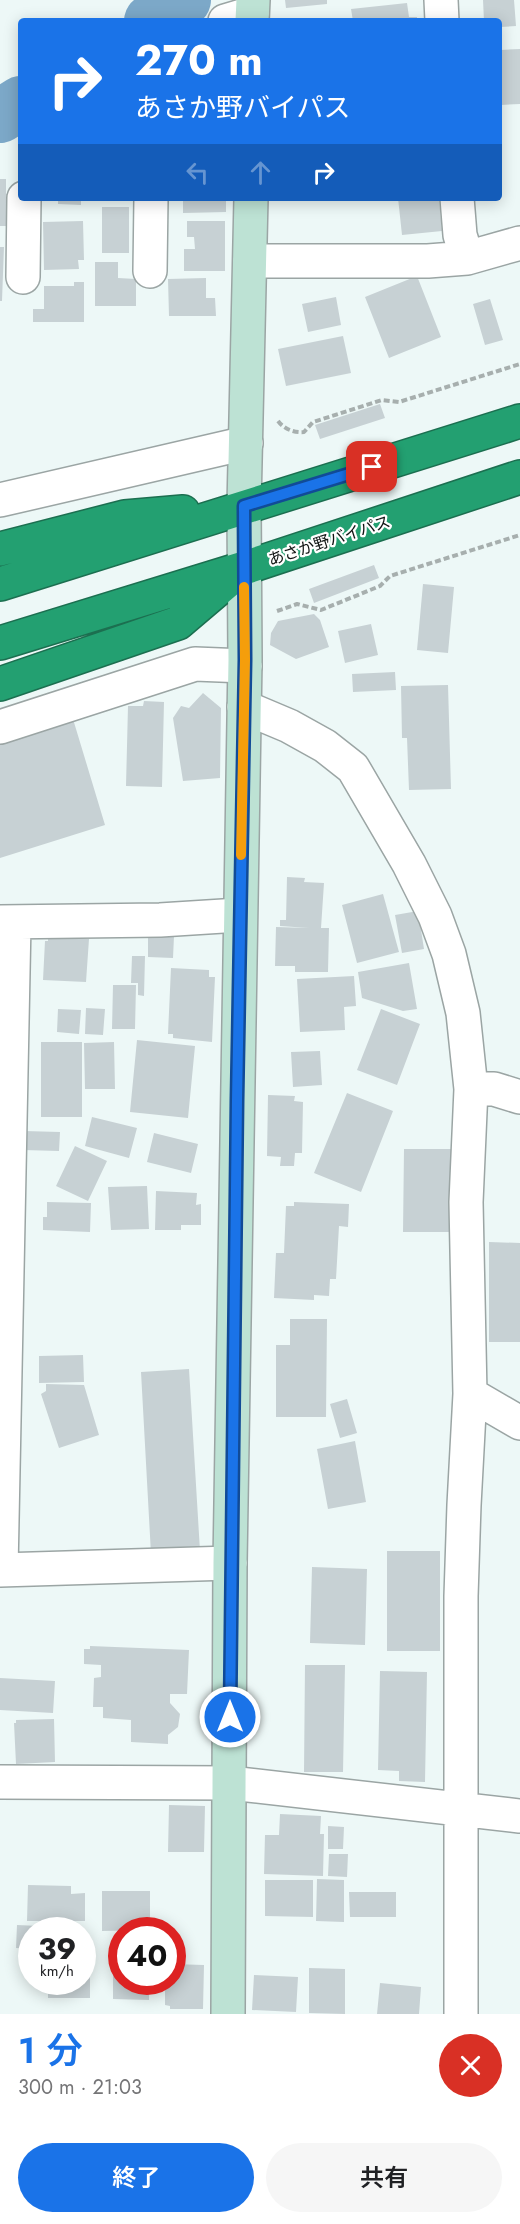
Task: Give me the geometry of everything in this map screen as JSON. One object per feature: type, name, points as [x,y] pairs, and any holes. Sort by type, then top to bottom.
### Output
[{"type":"highway","points":[[0,584],[244,506],[520,422]]},
{"type":"highway","name":"あさか野バイパス","points":[[0,643],[244,568],[520,477]]},
{"type":"highway","points":[[0,549],[125,517],[244,506]]},
{"type":"highway","points":[[0,684],[178,623],[244,568]]},
{"type":"street","points":[[441,0],[442,18]]},
{"type":"street","points":[[23,277],[24,201]]},
{"type":"street","points":[[150,271],[151,201]]},
{"type":"street","points":[[228,2014],[230,1563],[239,915],[245,666],[244,506],[251,201]]},
{"type":"street","points":[[457,201],[460,235],[467,258]]},
{"type":"street","points":[[250,261],[428,261],[467,258],[520,243]]},
{"type":"street","points":[[0,500],[246,443]]},
{"type":"street","points":[[0,727],[195,664],[245,666]]},
{"type":"street","points":[[244,707],[289,726],[341,757],[353,768],[410,864],[444,937],[463,1013],[471,1089],[466,1202],[470,1394],[461,1596],[461,2014]]},
{"type":"street","points":[[230,1563],[1,1570],[7,922],[160,920],[239,915]]},
{"type":"street","points":[[471,1089],[494,1089],[520,1096]]},
{"type":"street","points":[[470,1394],[520,1423]]},
{"type":"street","points":[[0,1782],[230,1783],[520,1816]]},
{"type":"path","points":[[273,414],[281,425],[297,433],[304,432],[313,422],[382,400],[399,402],[520,364]]},
{"type":"path","points":[[269,615],[297,604],[321,610],[380,586],[390,576],[520,535]]},
{"type":"building","points":[[285,0],[327,0],[327,4],[286,8]]},
{"type":"building","points":[[483,0],[514,0],[516,26],[502,27],[502,18],[484,18]]},
{"type":"building","points":[[407,3],[409,17],[417,18],[352,18],[351,9]]},
{"type":"building","points":[[520,49],[520,104],[502,105],[502,50]]},
{"type":"building","points":[[0,179],[6,179],[6,194],[10,194],[9,226],[0,226]]},
{"type":"building","points":[[58,201],[81,201],[81,205],[58,204]]},
{"type":"building","points":[[183,201],[226,201],[226,212],[183,213]]},
{"type":"building","points":[[398,201],[439,201],[442,231],[402,235]]},
{"type":"building","points":[[102,207],[129,207],[129,253],[102,253]]},
{"type":"building","points":[[83,221],[84,260],[78,260],[79,269],[44,270],[43,222]]},
{"type":"building","points":[[187,221],[225,221],[225,271],[184,271],[184,249],[195,249],[194,237],[187,237]]},
{"type":"building","points":[[0,247],[4,247],[2,301],[0,301]]},
{"type":"building","points":[[95,262],[118,262],[118,278],[136,279],[136,306],[95,306]]},
{"type":"building","points":[[417,276],[441,337],[389,358],[365,297]]},
{"type":"building","points":[[206,278],[206,298],[215,298],[216,316],[169,316],[168,279]]},
{"type":"building","points":[[74,282],[84,282],[84,322],[33,322],[33,309],[44,309],[44,286],[74,286]]},
{"type":"building","points":[[336,297],[341,325],[308,332],[302,304]]},
{"type":"building","points":[[490,299],[503,340],[485,345],[473,304]]},
{"type":"building","points":[[343,336],[351,373],[286,386],[278,349]]},
{"type":"building","points":[[380,404],[385,418],[320,439],[315,425]]},
{"type":"building","points":[[374,565],[379,578],[314,603],[309,589]]},
{"type":"building","points":[[423,584],[454,587],[448,653],[417,650]]},
{"type":"building","points":[[314,614],[320,620],[329,647],[296,659],[270,645],[271,633],[278,621]]},
{"type":"building","points":[[371,624],[378,655],[345,663],[338,631]]},
{"type":"building","points":[[395,672],[396,690],[353,692],[352,674]]},
{"type":"building","points":[[448,685],[451,789],[409,790],[407,738],[402,738],[401,686]]},
{"type":"building","points":[[203,693],[221,708],[220,778],[183,781],[173,718],[181,706],[189,708]]},
{"type":"building","points":[[144,701],[164,702],[162,787],[126,786],[128,706],[143,706]]},
{"type":"building","points":[[73,719],[105,825],[0,858],[0,742]]},
{"type":"building","points":[[287,877],[305,878],[304,882],[324,883],[321,928],[329,928],[328,972],[295,972],[295,966],[275,966],[276,927],[309,928],[280,926],[280,920],[286,920]]},
{"type":"building","points":[[383,894],[399,952],[357,963],[342,905]]},
{"type":"building","points":[[418,911],[424,949],[402,953],[395,915]]},
{"type":"building","points":[[148,935],[174,936],[173,958],[148,957]]},
{"type":"building","points":[[48,938],[89,939],[86,982],[43,980],[45,941],[48,941]]},
{"type":"building","points":[[132,956],[145,956],[144,996],[138,995],[138,983],[131,983]]},
{"type":"building","points":[[409,963],[417,1009],[403,1011],[362,998],[358,972]]},
{"type":"building","points":[[171,968],[209,970],[209,977],[215,977],[212,1042],[173,1038],[173,1034],[168,1034]]},
{"type":"building","points":[[354,976],[356,1006],[344,1007],[345,1030],[300,1032],[297,979]]},
{"type":"building","points":[[113,985],[136,985],[135,1029],[112,1029]]},
{"type":"building","points":[[86,1008],[105,1009],[103,1035],[85,1034]]},
{"type":"building","points":[[58,1009],[81,1010],[79,1034],[57,1032]]},
{"type":"building","points":[[381,1009],[420,1024],[397,1085],[357,1070]]},
{"type":"building","points":[[137,1040],[195,1046],[188,1118],[130,1112]]},
{"type":"building","points":[[41,1042],[82,1042],[82,1117],[41,1117]]},
{"type":"building","points":[[114,1042],[115,1089],[85,1089],[84,1043]]},
{"type":"building","points":[[320,1051],[322,1085],[293,1087],[291,1052]]},
{"type":"building","points":[[347,1093],[393,1111],[361,1192],[314,1173]]},
{"type":"building","points":[[268,1095],[295,1096],[294,1101],[303,1102],[302,1153],[295,1153],[294,1166],[280,1166],[281,1157],[267,1156]]},
{"type":"building","points":[[92,1117],[137,1128],[129,1158],[85,1146]]},
{"type":"building","points":[[24,1131],[60,1132],[59,1151],[23,1150]]},
{"type":"building","points":[[154,1133],[198,1144],[191,1173],[147,1162]]},
{"type":"building","points":[[75,1146],[107,1161],[88,1201],[56,1186]]},
{"type":"building","points":[[404,1149],[453,1149],[452,1232],[403,1232]]},
{"type":"building","points":[[147,1186],[149,1229],[111,1230],[108,1187]]},
{"type":"building","points":[[156,1191],[197,1193],[196,1205],[201,1204],[201,1225],[181,1225],[181,1230],[155,1230]]},
{"type":"building","points":[[47,1202],[91,1203],[90,1232],[43,1230],[43,1217],[47,1217]]},
{"type":"building","points":[[294,1202],[349,1204],[348,1227],[339,1226],[336,1279],[330,1279],[329,1296],[314,1295],[314,1300],[274,1298],[276,1253],[284,1253],[286,1206],[294,1206]]},
{"type":"building","points":[[489,1242],[520,1243],[520,1342],[489,1342]]},
{"type":"building","points":[[290,1319],[327,1319],[326,1417],[276,1417],[276,1345],[290,1345]]},
{"type":"building","points":[[83,1355],[84,1382],[39,1383],[39,1356]]},
{"type":"building","points":[[189,1369],[200,1551],[151,1554],[141,1372]]},
{"type":"building","points":[[46,1384],[84,1385],[99,1435],[59,1448],[41,1394],[46,1391]]},
{"type":"building","points":[[347,1399],[357,1433],[340,1438],[330,1404]]},
{"type":"building","points":[[355,1441],[366,1502],[328,1509],[317,1449]]},
{"type":"building","points":[[387,1551],[440,1551],[440,1651],[387,1651]]},
{"type":"building","points":[[312,1567],[367,1569],[365,1645],[310,1643]]},
{"type":"building","points":[[90,1646],[189,1650],[187,1694],[170,1694],[170,1703],[180,1714],[178,1727],[168,1735],[168,1744],[131,1742],[131,1720],[103,1718],[103,1707],[93,1707],[94,1678],[101,1677],[101,1665],[84,1664],[84,1649],[90,1649]]},
{"type":"building","points":[[305,1665],[345,1665],[343,1772],[304,1772]]},
{"type":"building","points":[[380,1671],[427,1672],[425,1782],[399,1781],[399,1771],[378,1770]]},
{"type":"building","points":[[0,1678],[55,1681],[53,1713],[0,1710]]},
{"type":"building","points":[[54,1719],[55,1762],[16,1764],[14,1723],[16,1720]]},
{"type":"building","points":[[169,1805],[205,1806],[204,1852],[168,1852]]},
{"type":"building","points":[[280,1814],[321,1816],[320,1834],[324,1834],[323,1876],[264,1874],[265,1835],[279,1835]]},
{"type":"building","points":[[328,1826],[344,1827],[343,1849],[328,1849]]},
{"type":"building","points":[[329,1854],[348,1854],[347,1877],[328,1876]]},
{"type":"building","points":[[317,1879],[344,1880],[344,1922],[316,1921]]},
{"type":"building","points":[[265,1880],[313,1880],[313,1917],[265,1916]]},
{"type":"building","points":[[28,1885],[71,1886],[71,1894],[85,1893],[85,1917],[27,1917]]},
{"type":"building","points":[[102,1891],[150,1891],[150,1917],[108,1917],[108,1931],[102,1931]]},
{"type":"building","points":[[349,1892],[396,1892],[396,1917],[350,1917]]},
{"type":"building","points":[[17,1925],[18,1925],[18,1948],[16,1948]]},
{"type":"building","points":[[186,1964],[204,1965],[203,2009],[170,2009],[170,2006],[165,2005],[165,1995],[186,1995]]},
{"type":"building","points":[[309,1968],[345,1969],[345,2014],[309,2013]]},
{"type":"building","points":[[254,1975],[298,1977],[296,2012],[252,2010]]},
{"type":"building","points":[[380,1983],[421,1987],[419,2014],[377,2014]]},
{"type":"building","points":[[48,1995],[90,1995],[90,1998],[48,1998]]},
{"type":"building","points":[[113,1995],[149,1995],[149,2000],[113,1999]]},
{"type":"waterway","points":[[156,18],[184,0]]},
{"type":"waterway","points":[[0,116],[18,105]]},
{"type":"slow traffic","points":[[241,855],[245,660],[244,587]]},
{"type":"route","points":[[230,1717],[239,915],[245,660],[244,506],[372,467]]}]
